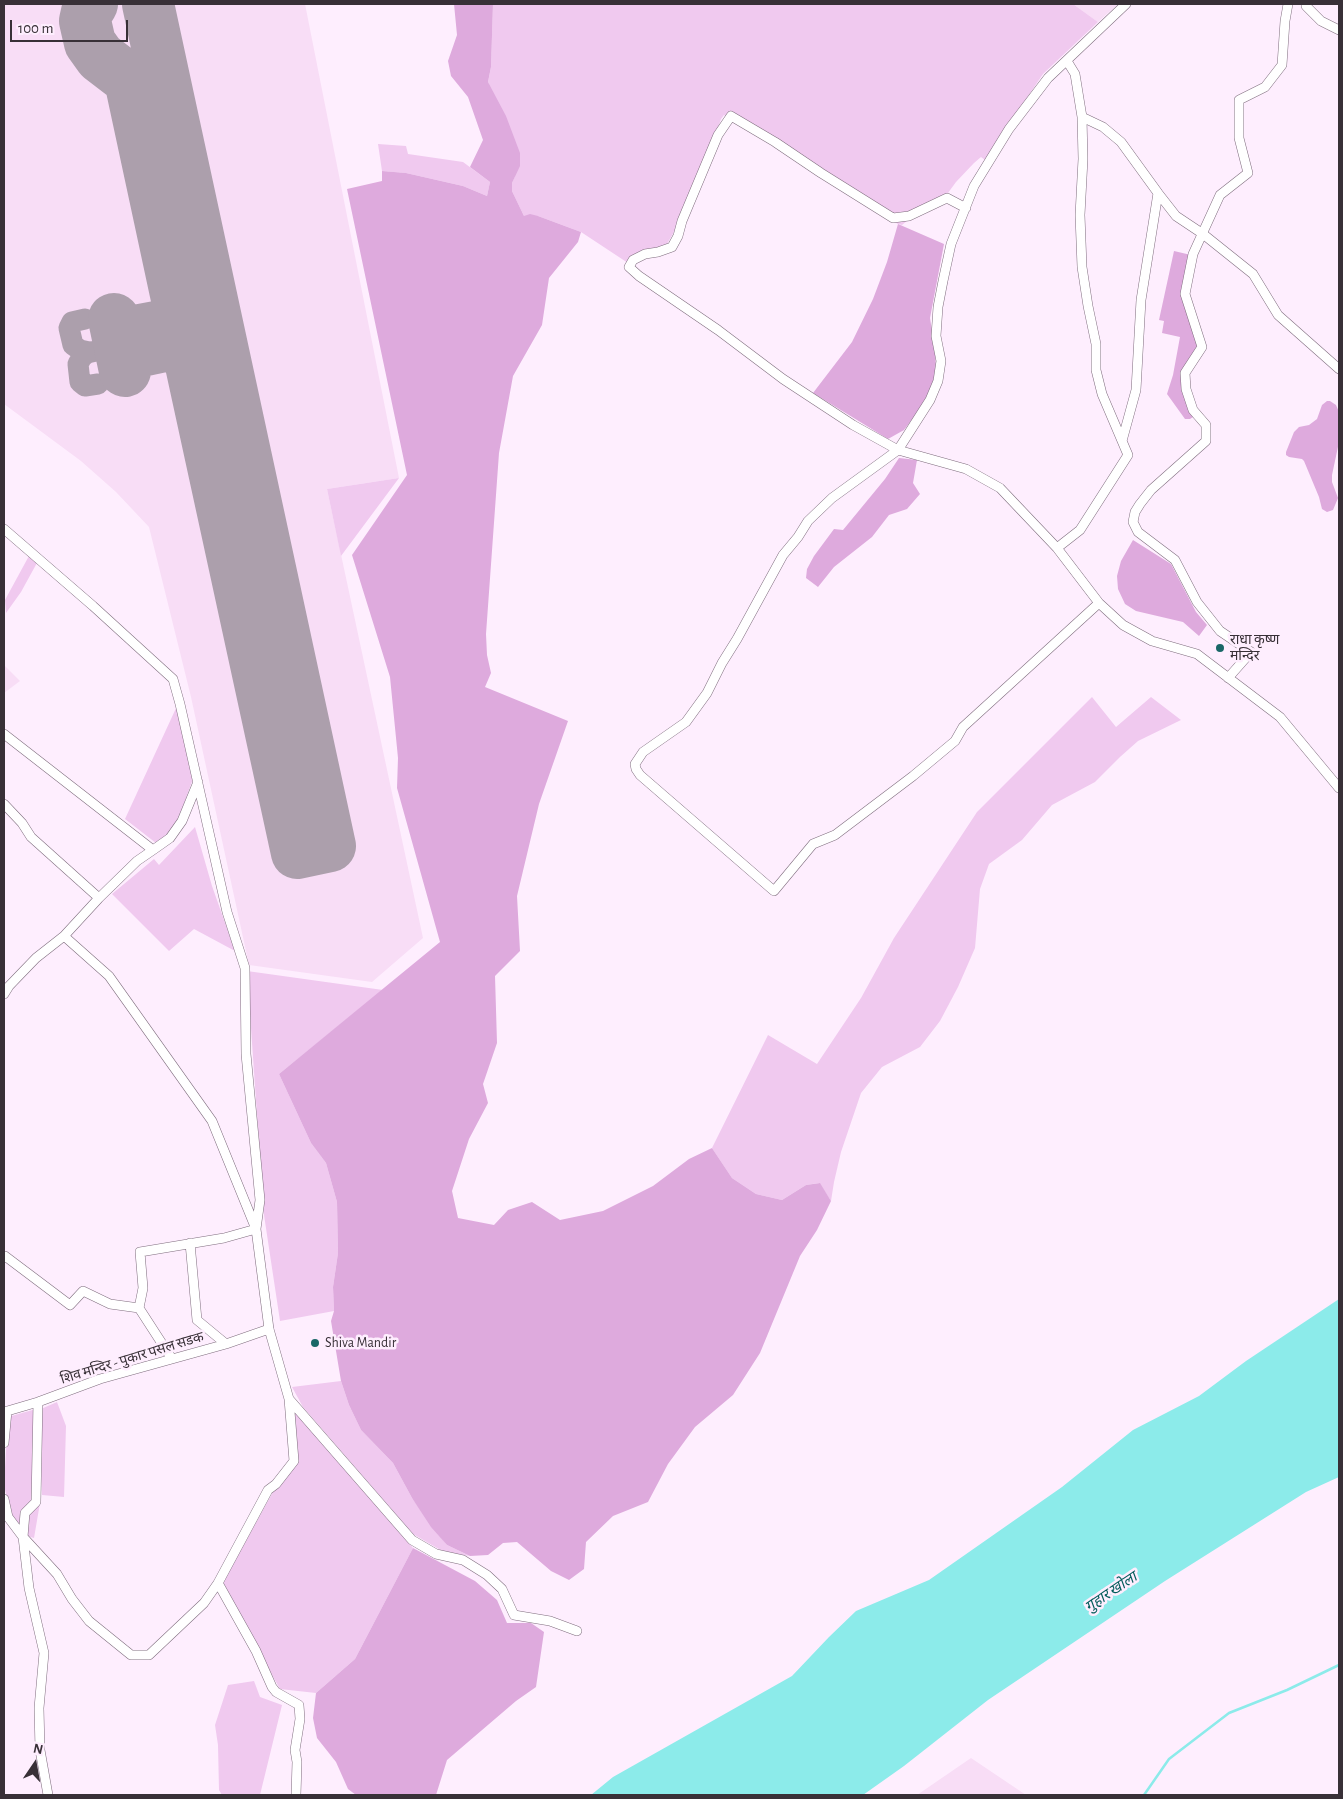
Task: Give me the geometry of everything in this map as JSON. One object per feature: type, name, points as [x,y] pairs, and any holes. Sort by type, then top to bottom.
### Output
[{"type":"street","points":[[1099,604],[963,727],[955,741],[835,835],[813,844],[774,891],[640,775],[636,764],[643,752],[686,722],[707,693],[783,555],[808,521],[832,498],[898,450],[930,400],[938,381],[941,361],[936,336],[938,307],[951,244],[974,186],[1009,130],[1048,78],[1126,4]]},
{"type":"street","points":[[1228,678],[1251,652],[1220,631],[1197,602],[1175,560],[1150,543],[1138,532],[1133,522],[1135,512],[1151,490],[1206,441],[1206,425],[1193,410],[1186,389],[1185,373],[1202,347],[1185,294],[1193,254],[1220,195],[1248,172],[1239,138],[1239,100],[1265,87],[1282,65],[1288,4]]},
{"type":"street","points":[[1306,4],[1321,22],[1339,30]]},
{"type":"street","points":[[1057,548],[1080,530],[1128,455],[1102,394],[1096,370],[1096,344],[1082,267],[1080,215],[1083,159],[1082,116],[1075,74],[1067,61]]},
{"type":"street","points":[[966,208],[947,198],[909,216],[893,218],[731,116],[718,135],[672,247],[645,254],[633,260],[629,267],[783,379],[853,425],[898,450],[966,469],[1000,488],[1057,548],[1099,604],[1123,625],[1152,641],[1197,654],[1280,716],[1339,788]]},
{"type":"street","points":[[1082,116],[1103,127],[1121,142],[1176,216],[1203,234],[1253,274],[1278,315],[1339,369]]},
{"type":"street","points":[[1122,440],[1136,390],[1141,300],[1158,193]]},
{"type":"street","points":[[4,529],[173,679],[227,912],[245,968],[246,1054],[260,1200],[256,1229]]},
{"type":"street","points":[[4,734],[153,850]]},
{"type":"street","points":[[4,994],[9,986],[36,958],[64,936],[137,861],[170,838],[182,821],[198,782]]},
{"type":"street","points":[[4,804],[22,823],[31,837],[99,898]]},
{"type":"street","points":[[4,1499],[8,1517],[57,1574],[72,1600],[89,1621],[131,1655],[149,1655],[204,1603],[218,1583],[268,1490],[276,1484],[294,1461],[289,1399],[269,1330],[256,1229],[212,1121],[109,976],[64,936]]},
{"type":"street","points":[[172,1359],[139,1308],[143,1288],[140,1252],[224,1238],[256,1229]]},
{"type":"street","points":[[190,1243],[197,1320],[226,1344]]},
{"type":"street","points":[[4,1258],[6,1256],[70,1305],[83,1291],[110,1304],[139,1308]]},
{"type":"street","name":"शिव मन्दिर - पुकार पसल सडक","points":[[5,1411],[38,1402],[100,1379],[269,1330]]},
{"type":"street","points":[[289,1399],[412,1540],[436,1554],[463,1560],[487,1575],[502,1589],[514,1615],[550,1621],[577,1631]]},
{"type":"street","points":[[38,1402],[36,1502],[24,1514],[23,1536],[29,1588],[44,1653],[39,1708],[40,1750],[48,1795]]},
{"type":"street","points":[[4,1444],[5,1411]]},
{"type":"street","points":[[218,1583],[256,1651],[272,1687],[276,1692],[299,1705],[300,1726],[295,1750],[297,1762],[296,1795]]},
{"type":"shaded area","points":[[4,4],[305,4],[399,478],[327,489],[423,938],[372,982],[249,965],[191,697],[149,527],[116,492],[81,461],[4,404]]},
{"type":"shaded area","points":[[454,4],[493,4],[491,67],[488,82],[506,116],[520,153],[520,166],[512,183],[512,191],[524,216],[530,214],[538,216],[581,232],[578,242],[549,278],[542,325],[513,376],[499,453],[486,634],[487,655],[491,673],[485,687],[568,721],[539,804],[517,896],[520,951],[495,976],[497,1043],[483,1084],[488,1103],[469,1139],[452,1191],[458,1218],[494,1225],[508,1210],[532,1202],[560,1220],[603,1211],[653,1186],[689,1159],[712,1148],[732,1178],[756,1194],[782,1200],[806,1185],[820,1183],[831,1201],[817,1230],[800,1256],[760,1353],[733,1395],[695,1427],[668,1464],[648,1502],[613,1516],[586,1542],[584,1569],[569,1580],[551,1571],[517,1542],[503,1543],[488,1555],[470,1556],[447,1545],[431,1527],[412,1498],[393,1463],[361,1430],[349,1405],[341,1381],[331,1321],[334,1311],[333,1287],[338,1253],[337,1202],[326,1163],[311,1143],[279,1074],[440,942],[397,788],[398,758],[390,677],[352,555],[407,475],[347,189],[382,181],[382,171],[406,173],[463,186],[487,196],[490,182],[470,167],[483,140],[468,97],[451,76],[448,61],[457,35]]},
{"type":"shaded area","points":[[493,4],[1073,4],[1098,22],[1043,74],[985,160],[981,157],[974,163],[956,182],[937,208],[909,219],[902,225],[898,224],[724,115],[679,223],[667,244],[628,263],[581,232],[538,216],[524,216],[512,191],[512,183],[515,176],[488,82],[491,67]]},
{"type":"shaded area","points":[[1073,4],[1118,4],[1098,22]]},
{"type":"shaded area","points":[[378,144],[406,146],[408,154],[463,162],[490,182],[487,196],[463,186],[406,173],[382,171]]},
{"type":"shaded area","points":[[898,224],[944,244],[930,318],[936,370],[932,385],[926,401],[904,430],[888,439],[813,393],[852,342],[873,299],[887,262]]},
{"type":"shaded area","points":[[1174,251],[1191,255],[1183,294],[1199,346],[1183,368],[1183,388],[1193,417],[1190,419],[1185,419],[1167,394],[1173,375],[1180,337],[1162,333],[1164,321],[1159,320]]},
{"type":"shaded area","points":[[1327,401],[1336,405],[1339,412],[1339,442],[1332,475],[1332,482],[1338,498],[1333,510],[1327,512],[1322,509],[1304,461],[1289,457],[1286,455],[1286,452],[1294,432],[1299,427],[1309,425],[1317,419],[1322,405]]},
{"type":"shaded area","points":[[899,458],[917,460],[913,483],[920,494],[907,509],[889,515],[872,537],[834,567],[818,587],[806,578],[807,569],[814,556],[834,529],[843,530],[885,479]]},
{"type":"shaded area","points":[[399,478],[341,556],[327,489]]},
{"type":"shaded area","points":[[1133,540],[1171,564],[1196,612],[1207,625],[1199,636],[1183,622],[1136,611],[1125,604],[1118,589],[1117,576],[1121,561]]},
{"type":"shaded area","points":[[30,554],[38,561],[21,592],[6,613],[5,600]]},
{"type":"shaded area","points":[[4,665],[20,681],[4,693]]},
{"type":"shaded area","points":[[1092,697],[1116,727],[1151,697],[1181,720],[1138,741],[1095,782],[1052,805],[1022,840],[989,864],[980,889],[975,948],[958,987],[940,1021],[920,1047],[882,1067],[861,1093],[841,1152],[831,1201],[819,1183],[806,1185],[782,1200],[756,1194],[732,1178],[712,1148],[768,1035],[817,1064],[861,998],[894,938],[977,812]]},
{"type":"shaded area","points":[[177,706],[194,776],[178,820],[167,835],[156,843],[125,819]]},
{"type":"shaded area","points":[[195,827],[212,886],[235,951],[194,929],[169,951],[112,894],[154,859],[159,865]]},
{"type":"shaded area","points":[[247,971],[383,990],[279,1074],[311,1143],[326,1163],[337,1202],[338,1253],[333,1287],[334,1311],[280,1321],[264,1215]]},
{"type":"shaded area","points":[[341,1381],[349,1405],[361,1430],[393,1463],[412,1498],[447,1545],[470,1556],[444,1552],[413,1534],[303,1407],[292,1387]]},
{"type":"shaded area","points":[[57,1402],[66,1426],[64,1497],[42,1495],[41,1409]]},
{"type":"shaded area","points":[[36,1409],[34,1499],[22,1510],[20,1527],[11,1516],[4,1485],[8,1417]]},
{"type":"shaded area","points":[[294,1411],[413,1548],[355,1659],[316,1693],[280,1689],[240,1618],[223,1582],[273,1492],[297,1462]]},
{"type":"shaded area","points":[[40,1503],[34,1538],[27,1536],[27,1516]]},
{"type":"shaded area","points":[[413,1548],[475,1581],[497,1600],[507,1623],[531,1623],[544,1632],[536,1687],[516,1701],[447,1760],[436,1795],[356,1795],[348,1789],[336,1762],[317,1738],[313,1718],[316,1693],[355,1659]]},
{"type":"shaded area","points":[[254,1681],[260,1697],[282,1705],[260,1795],[222,1795],[219,1790],[218,1745],[215,1725],[228,1685]]},
{"type":"shaded area","points":[[971,1758],[1026,1795],[917,1795]]},
{"type":"water","name":"गुहार खोला","points":[[1339,1299],[1339,1477],[1306,1492],[1165,1581],[988,1700],[904,1766],[863,1795],[591,1795],[613,1777],[792,1676],[856,1611],[929,1580],[1062,1487],[1133,1430],[1199,1396],[1246,1361]]},
{"type":"waterway","points":[[1144,1795],[1169,1759],[1229,1713],[1287,1690],[1339,1665]]},
{"type":"taxiway","points":[[169,335],[185,324],[190,317],[193,305],[181,236]]},
{"type":"taxiway","points":[[85,319],[72,322],[69,328],[73,345],[80,350],[89,352]]},
{"type":"taxiway","points":[[98,384],[85,386],[80,382],[78,364],[87,353],[169,335],[183,336],[196,342],[206,353],[219,411]]},
{"type":"runway","points":[[92,4],[87,12],[85,21],[90,43],[100,57],[130,80],[177,299],[177,309],[174,316],[168,323],[161,326],[129,332],[120,328],[114,319],[125,371],[128,358],[136,352],[169,345],[181,348],[189,356],[297,853],[330,846],[148,4]]},
{"type":"place","name":"राधा कृष्ण मन्दिर","points":[[1220,648]]},
{"type":"place","name":"Shiva Mandir","points":[[315,1343]]}]
